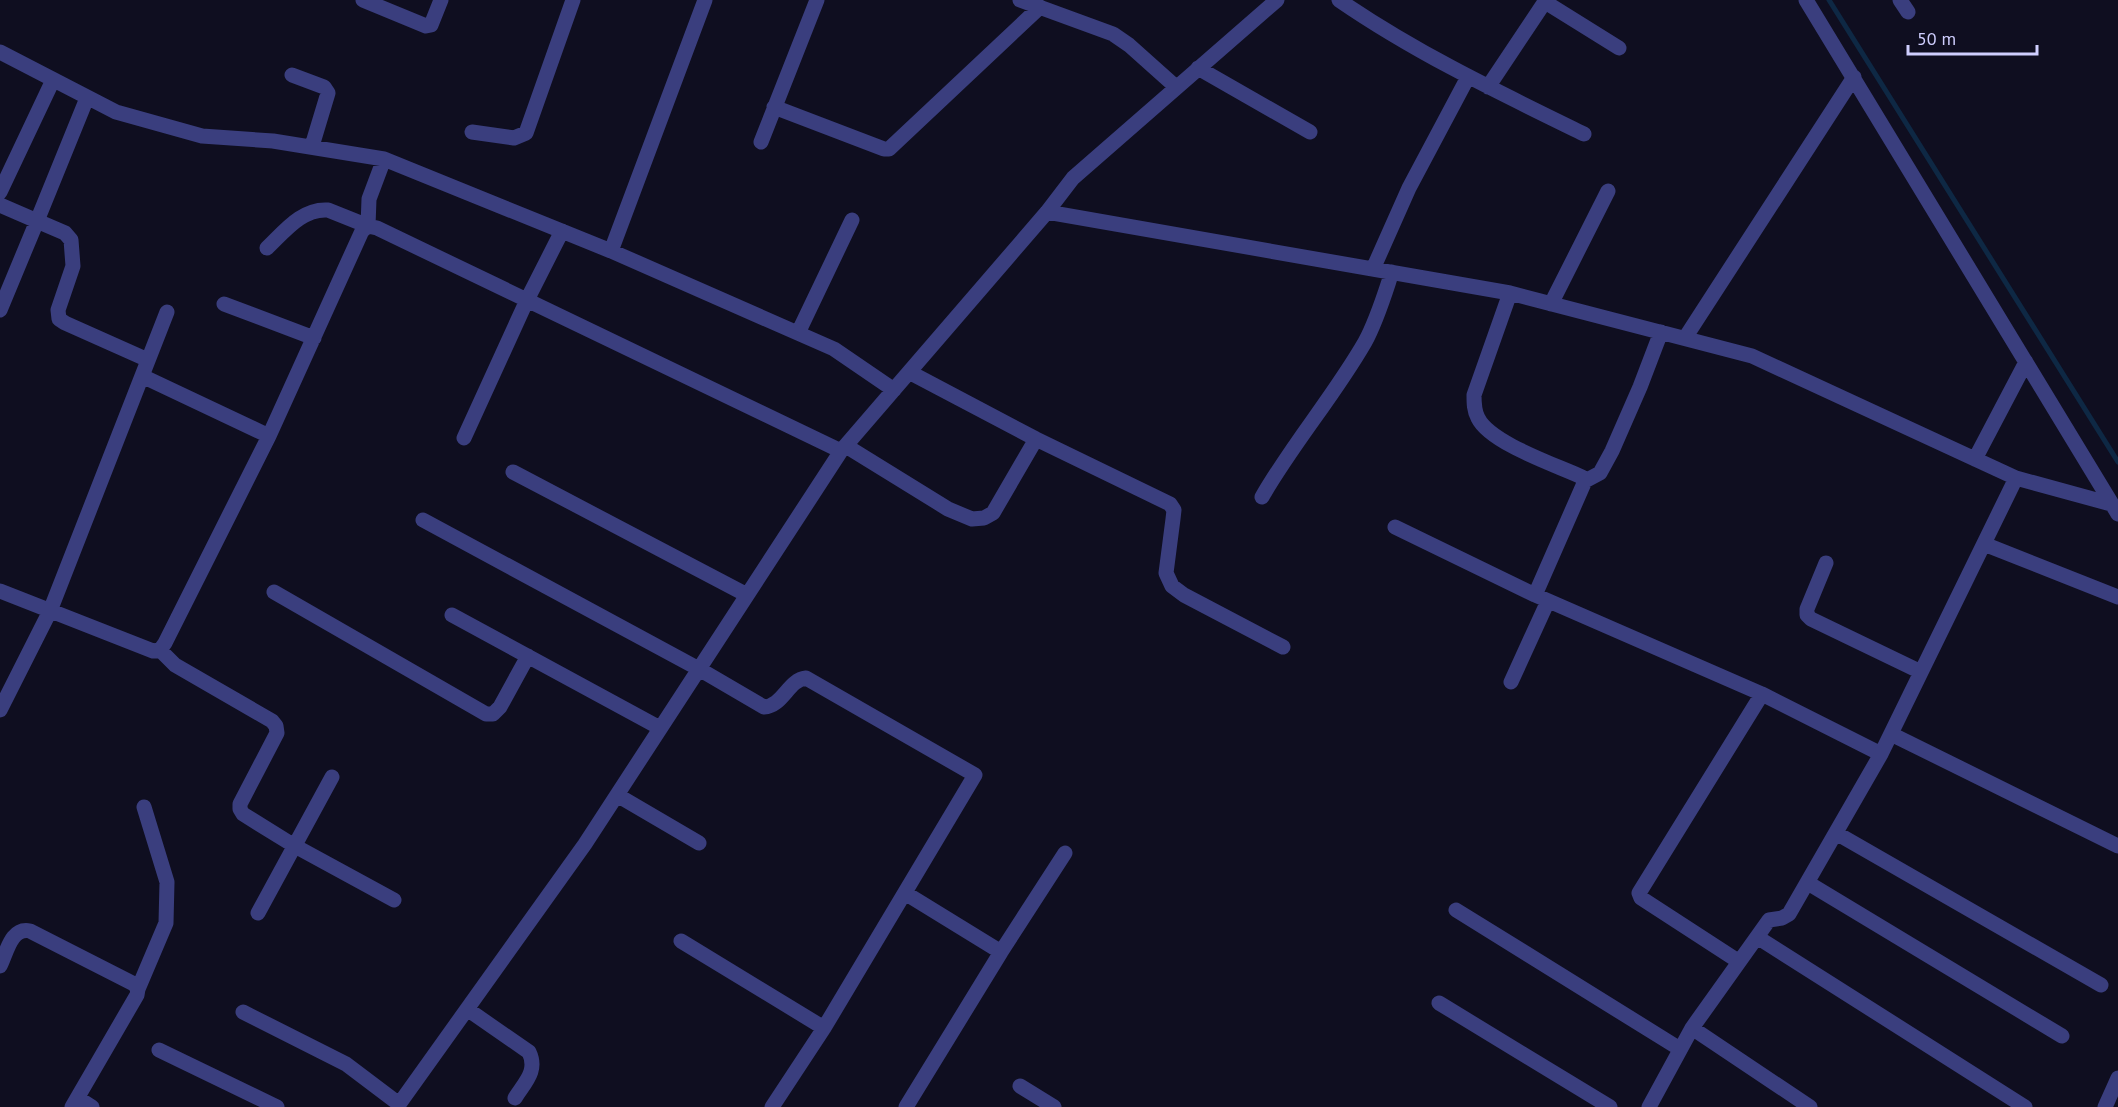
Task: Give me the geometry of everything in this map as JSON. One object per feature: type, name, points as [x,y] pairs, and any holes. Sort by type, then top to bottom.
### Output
[{"type":"street","points":[[363,0],[426,26],[431,25],[441,0]]},
{"type":"street","points":[[472,132],[514,138],[526,133],[573,0]]},
{"type":"street","points":[[611,251],[705,0]]},
{"type":"street","points":[[761,142],[817,0]]},
{"type":"street","points":[[1020,0],[1113,34],[1129,45],[1176,87]]},
{"type":"street","points":[[243,1012],[346,1064],[398,1106],[585,844],[843,448],[1047,212],[1073,178],[1277,0]]},
{"type":"street","points":[[1339,0],[1382,29],[1468,77],[1584,134]]},
{"type":"street","points":[[1806,0],[2115,509]]},
{"type":"street","points":[[1488,87],[1545,1],[1619,48]]},
{"type":"street","points":[[774,107],[889,149],[1040,7]]},
{"type":"street","points":[[0,52],[116,112],[202,136],[273,141],[384,159],[611,251],[834,349],[894,390]]},
{"type":"street","points":[[1198,68],[1310,132]]},
{"type":"street","points":[[292,75],[324,87],[328,93],[312,146]]},
{"type":"street","points":[[1373,269],[1409,188],[1468,77]]},
{"type":"street","points":[[1685,338],[1854,77]]},
{"type":"street","points":[[0,192],[4,175],[53,80]]},
{"type":"street","points":[[0,310],[87,98]]},
{"type":"street","points":[[0,591],[153,651],[160,650],[269,436],[362,231],[368,226],[369,199],[384,159]]},
{"type":"street","points":[[1551,304],[1608,192]]},
{"type":"street","points":[[0,205],[65,233],[71,240],[74,266],[58,310],[59,319],[148,360]]},
{"type":"street","points":[[267,248],[293,223],[308,213],[321,210],[328,210],[377,228],[843,448],[948,509],[972,519],[984,518],[993,513],[1036,439]]},
{"type":"street","points":[[1047,212],[1510,293],[1752,356],[2016,478],[2115,509]]},
{"type":"street","points":[[798,333],[852,220]]},
{"type":"street","points":[[464,438],[527,300],[562,231]]},
{"type":"street","points":[[1262,497],[1365,341],[1392,272]]},
{"type":"street","points":[[1510,293],[1474,395],[1478,418],[1484,428],[1498,439],[1582,477],[1585,481]]},
{"type":"street","points":[[224,304],[314,338]]},
{"type":"street","points":[[0,710],[50,611],[167,312]]},
{"type":"street","points":[[1511,682],[1585,481],[1600,473],[1612,451],[1640,387],[1660,332]]},
{"type":"street","points":[[1976,459],[2026,362]]},
{"type":"street","points":[[909,372],[1036,439],[1170,504],[1174,510],[1166,573],[1172,586],[1184,595],[1283,647]]},
{"type":"street","points":[[142,376],[269,436]]},
{"type":"street","points":[[513,472],[747,595]]},
{"type":"street","points":[[1649,1107],[1692,1028],[1738,961],[1769,920],[1782,918],[1789,914],[1808,883],[1881,754],[2016,478]]},
{"type":"street","points":[[423,520],[699,669],[764,707],[776,704],[800,679],[806,678],[975,775],[824,1028],[772,1107]]},
{"type":"street","points":[[1395,527],[1541,598],[1762,694],[1881,754]]},
{"type":"street","points":[[1984,544],[2118,597]]},
{"type":"street","points":[[1826,563],[1807,609],[1807,615],[1921,672]]},
{"type":"street","points":[[274,592],[486,714],[493,714],[500,707],[528,656]]},
{"type":"street","points":[[452,615],[660,728]]},
{"type":"street","points":[[160,650],[175,665],[272,721],[276,726],[277,733],[240,804],[243,814],[394,900]]},
{"type":"street","points":[[1738,961],[1641,898],[1639,893],[1762,694]]},
{"type":"street","points":[[1891,734],[2118,846]]},
{"type":"street","points":[[258,912],[293,844],[332,777]]},
{"type":"street","points":[[617,795],[699,843]]},
{"type":"street","points":[[92,1107],[75,1102],[137,995],[166,922],[165,875],[144,807]]},
{"type":"street","points":[[1836,833],[2101,984]]},
{"type":"street","points":[[906,1107],[1001,952],[1065,854]]},
{"type":"street","points":[[1808,883],[2062,1036]]},
{"type":"street","points":[[905,893],[1001,952]]},
{"type":"street","points":[[1456,910],[1680,1049]]},
{"type":"street","points":[[0,966],[15,933],[22,929],[134,984],[138,989]]},
{"type":"street","points":[[1757,937],[2025,1107]]},
{"type":"street","points":[[681,941],[824,1028]]},
{"type":"street","points":[[1439,1003],[1610,1107]]},
{"type":"street","points":[[467,1010],[529,1052],[533,1061],[532,1071],[515,1098]]},
{"type":"street","points":[[1692,1028],[1810,1107]]},
{"type":"street","points":[[159,1050],[277,1107]]},
{"type":"street","points":[[2106,1107],[2118,1078]]},
{"type":"street","points":[[1020,1086],[1054,1107]]},
{"type":"waterway","points":[[1829,0],[2118,462]]}]
